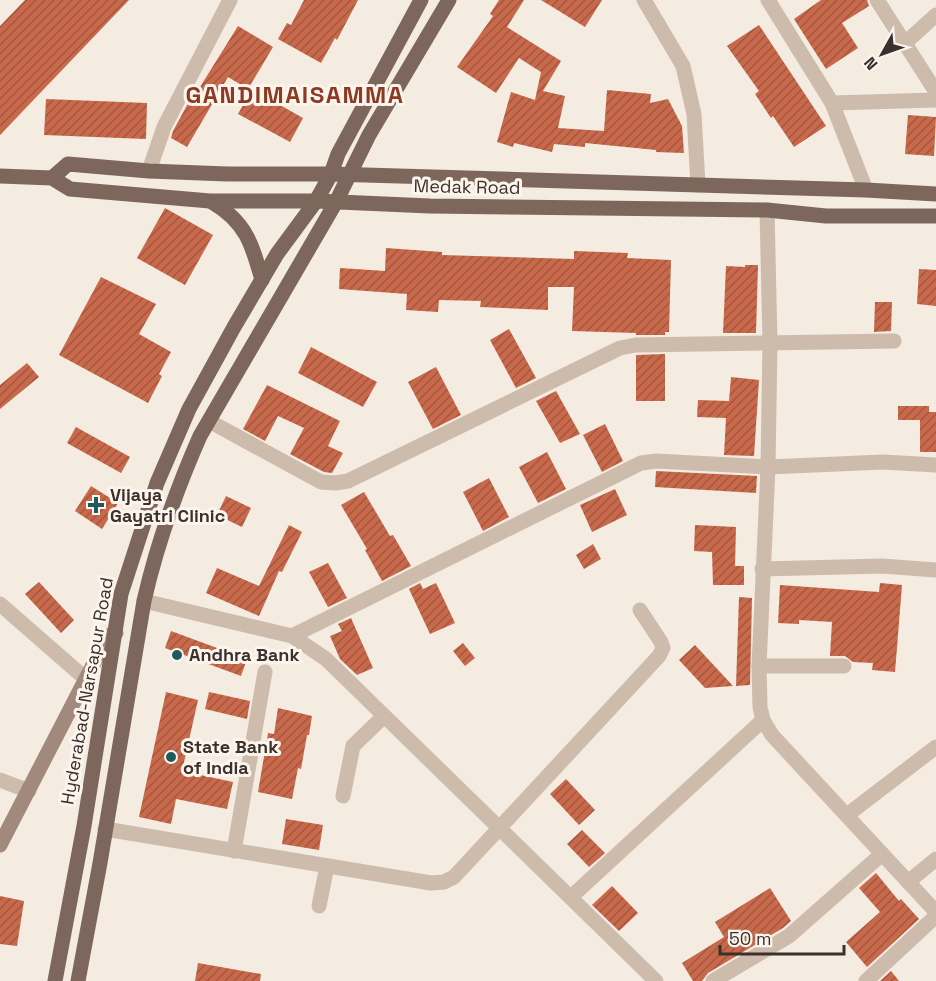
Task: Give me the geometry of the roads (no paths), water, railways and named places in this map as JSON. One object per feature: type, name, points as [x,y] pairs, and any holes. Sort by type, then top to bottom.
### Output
[{"type":"main road","name":"Hyderabad-Narsapur Road","points":[[55,981],[84,826],[121,594],[157,483],[189,409],[262,280],[316,201],[331,174],[338,154],[421,0]]},
{"type":"main road","points":[[78,981],[144,601],[149,578],[189,461],[209,421],[336,202],[369,135],[449,0]]},
{"type":"main road","points":[[51,178],[68,164],[149,171],[227,174],[331,174],[936,194]]},
{"type":"main road","name":"Medak Road","points":[[0,176],[51,178],[70,189],[210,201],[766,210],[825,216],[935,218]]},
{"type":"main road","points":[[902,216],[904,192]]},
{"type":"main road","points":[[210,201],[235,217],[248,235],[262,280]]},
{"type":"street","points":[[149,171],[164,127],[230,0]]},
{"type":"street","points":[[644,0],[683,66],[694,114],[698,186]]},
{"type":"street","points":[[768,0],[832,103],[866,190]]},
{"type":"street","points":[[877,0],[936,93]]},
{"type":"street","points":[[904,44],[936,15]]},
{"type":"street","points":[[832,103],[936,100]]},
{"type":"street","points":[[766,210],[770,343],[768,466],[759,666],[760,707],[763,720],[772,735],[936,914],[866,981]]},
{"type":"street","points":[[209,421],[321,482],[335,483],[348,481],[620,348],[636,345],[894,341]]},
{"type":"street","points":[[292,636],[641,463],[656,461],[768,466],[883,462],[936,465]]},
{"type":"street","points":[[762,569],[882,566],[936,570]]},
{"type":"street","points":[[144,601],[292,636],[326,659],[656,981]]},
{"type":"street","points":[[0,604],[87,680]]},
{"type":"street","points":[[105,829],[431,883],[444,882],[454,877],[659,656],[663,648],[662,642],[640,610]]},
{"type":"street","points":[[0,845],[106,640],[110,635],[116,633]]},
{"type":"street","points":[[759,666],[844,666]]},
{"type":"street","points":[[234,851],[265,672]]},
{"type":"street","points":[[343,796],[352,746],[384,716]]},
{"type":"street","points":[[571,897],[763,720]]},
{"type":"street","points":[[847,815],[936,747]]},
{"type":"street","points":[[0,780],[28,790]]},
{"type":"street","points":[[713,981],[789,936],[882,854]]},
{"type":"street","points":[[908,882],[936,859]]},
{"type":"street","points":[[319,906],[327,866]]},
{"type":"place","name":"Vijaya Gayatri Clinic","points":[[96,505]]},
{"type":"place","name":"Andhra Bank","points":[[177,655]]},
{"type":"place","name":"State Bank of India","points":[[171,757]]},
{"type":"district","name":"GANDIMAISAMMA","points":[[295,95]]}]
